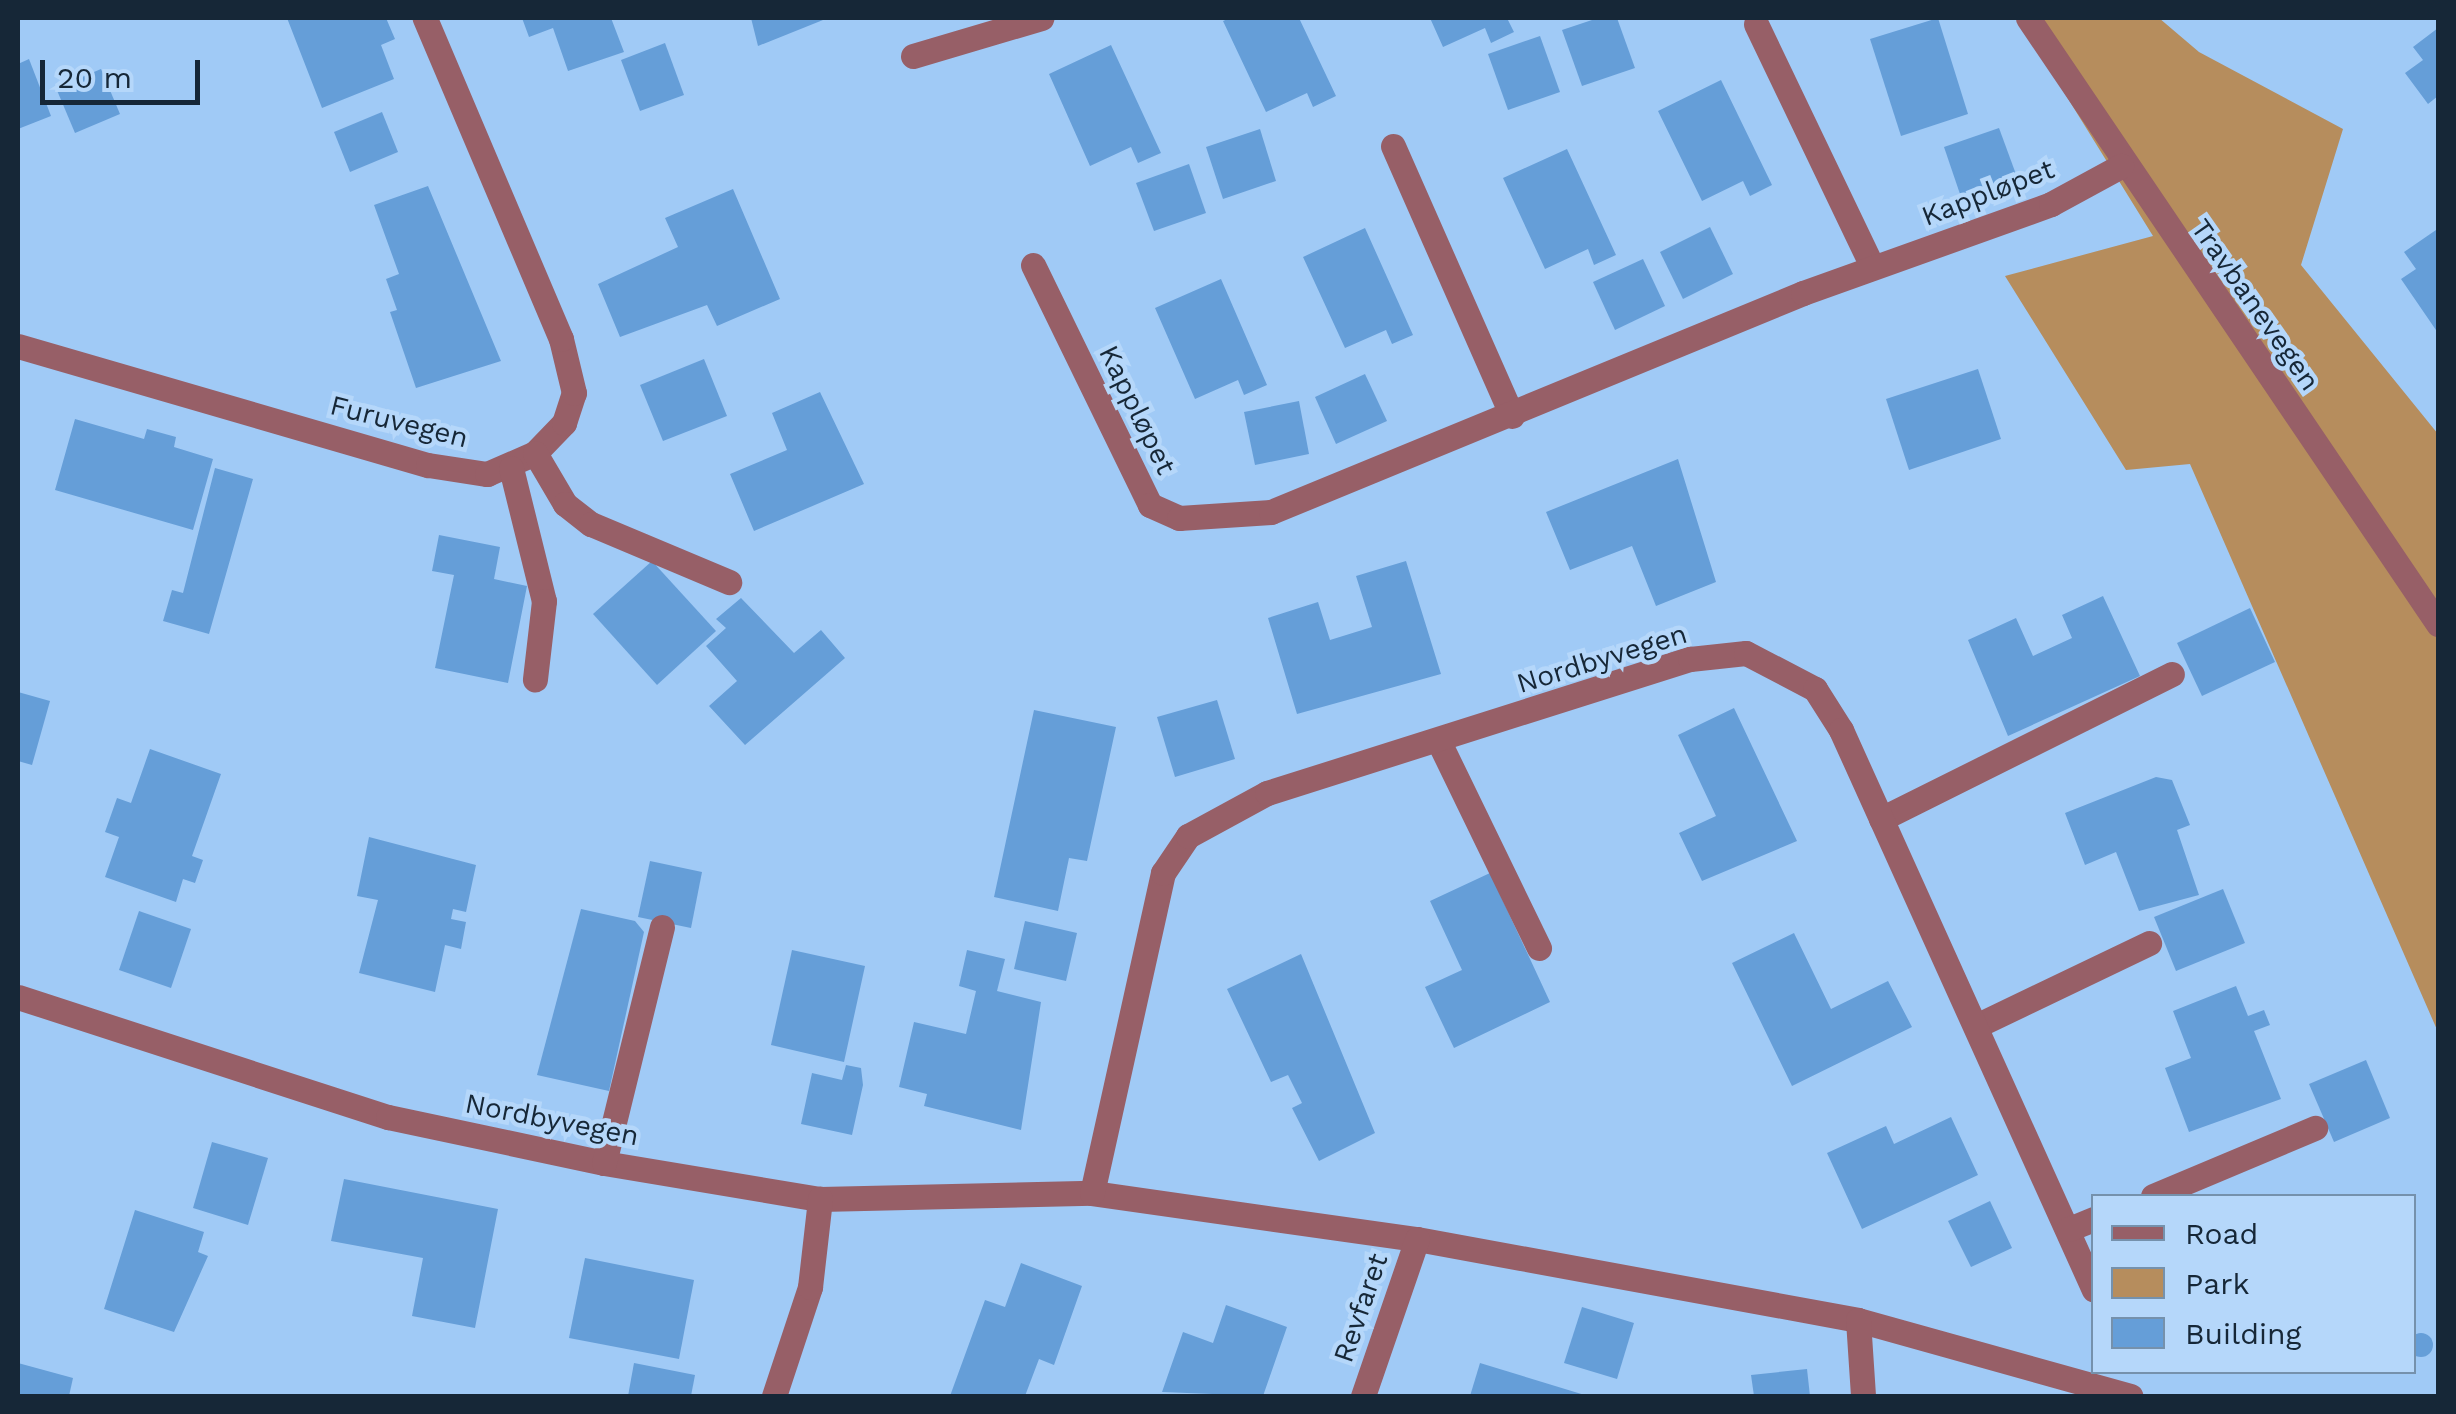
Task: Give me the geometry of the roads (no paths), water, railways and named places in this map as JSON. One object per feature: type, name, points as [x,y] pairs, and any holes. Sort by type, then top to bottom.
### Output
[{"type":"street","points":[[425,18],[561,339],[574,393],[564,423],[535,453],[511,468],[544,601],[535,680]]},
{"type":"street","points":[[913,56],[1041,18]]},
{"type":"street","name":"Travbanevegen","points":[[2028,18],[2121,166],[2438,624]]},
{"type":"street","points":[[1756,24],[1872,266]]},
{"type":"street","points":[[1393,146],[1512,416]]},
{"type":"street","name":"Kappløpet","points":[[1033,265],[1138,483],[1165,517],[1270,512],[1872,266],[2051,204],[2121,166]]},
{"type":"street","name":"Furuvegen","points":[[18,346],[428,464],[511,468]]},
{"type":"street","points":[[535,453],[565,504],[592,524],[730,582]]},
{"type":"street","name":"Nordbyvegen","points":[[1092,1193],[1163,873],[1188,836],[1267,793],[1439,742],[1690,659],[1746,653],[1788,667],[1815,689],[1881,819],[2091,1283]]},
{"type":"street","points":[[1881,819],[2172,674]]},
{"type":"street","points":[[1439,742],[1539,948]]},
{"type":"street","points":[[604,1163],[662,928]]},
{"type":"street","points":[[1976,1026],[2149,943]]},
{"type":"street","name":"Nordbyvegen","points":[[18,997],[388,1117],[604,1163],[820,1199],[1092,1193],[1416,1239],[1858,1320],[2134,1396]]},
{"type":"street","points":[[2158,1194],[2314,1128]]},
{"type":"street","points":[[774,1396],[810,1287],[820,1199]]},
{"type":"street","points":[[2069,1229],[2091,1220]]},
{"type":"street","name":"Revfaret","points":[[1363,1396],[1416,1239]]},
{"type":"street","points":[[1858,1320],[1864,1396]]}]
